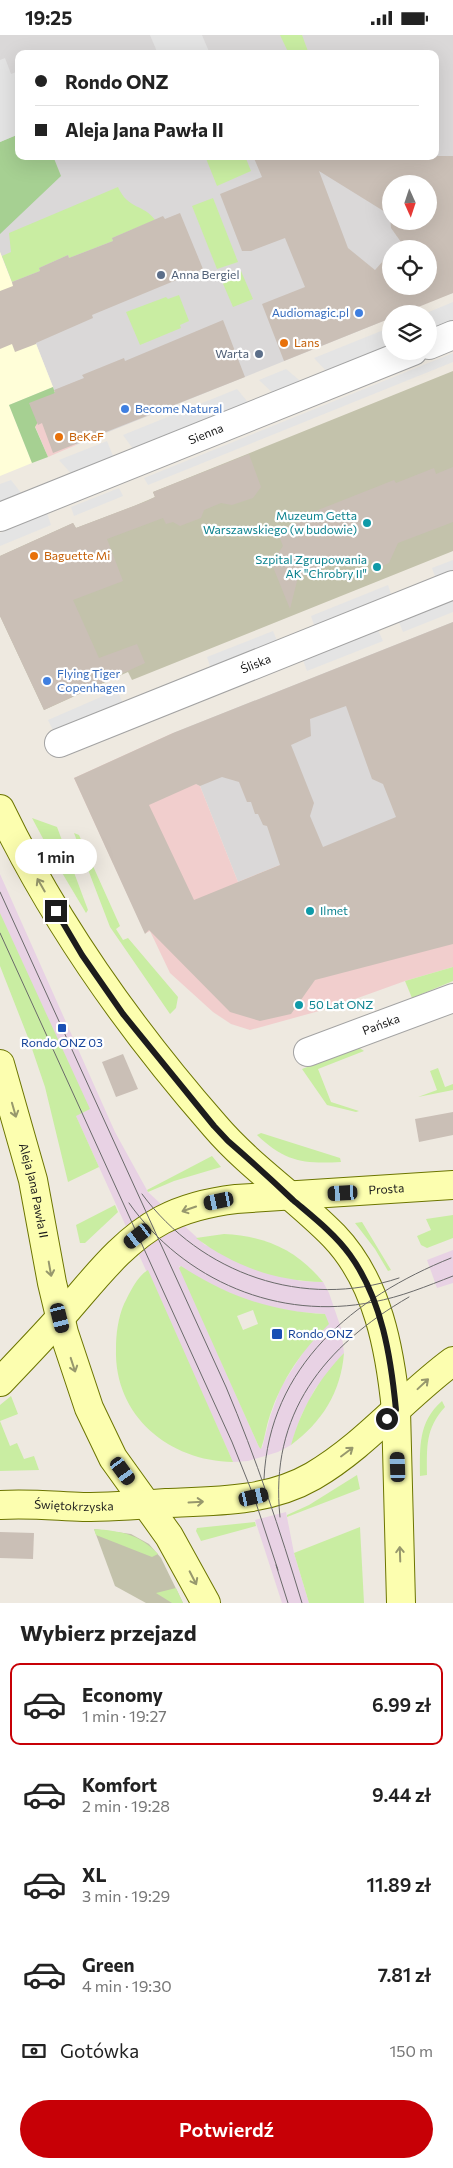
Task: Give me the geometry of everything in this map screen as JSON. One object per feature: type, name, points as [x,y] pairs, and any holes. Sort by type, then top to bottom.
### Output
[{"type":"main road","points":[[0,809],[51,903],[82,955],[123,1014],[214,1126],[228,1141],[334,1236],[350,1255],[362,1275],[376,1307],[393,1379],[396,1410],[401,1603]]},
{"type":"main road","name":"Aleja Jana Pawła II","points":[[0,1064],[33,1180],[60,1318]]},
{"type":"main road","name":"Prosta","points":[[288,1195],[453,1185]]},
{"type":"main road","points":[[0,1382],[102,1270],[129,1244],[163,1219],[192,1208],[219,1201],[288,1195]]},
{"type":"main road","points":[[60,1318],[73,1365],[97,1427],[113,1458],[179,1552],[206,1603]]},
{"type":"main road","points":[[147,1504],[242,1499],[296,1485],[339,1459],[435,1374],[453,1361]]},
{"type":"main road","name":"Świętokrzyska","points":[[0,1505],[84,1507],[147,1504]]},
{"type":"street","points":[[437,342],[453,335]]},
{"type":"street","name":"Sienna","points":[[0,517],[391,360]]},
{"type":"street","name":"Śliska","points":[[59,743],[453,585]]},
{"type":"street","name":"Pańska","points":[[308,1052],[453,998]]},
{"type":"shaded area","points":[[0,35],[453,35],[453,293],[418,305],[382,305],[382,322],[76,445],[0,252]]},
{"type":"shaded area","points":[[150,35],[202,35],[208,50],[156,50]]},
{"type":"shaded area","points":[[5,58],[11,74],[15,72],[15,136],[0,142],[0,60]]},
{"type":"shaded area","points":[[0,252],[53,387],[9,405],[32,463],[0,476]]},
{"type":"shaded area","points":[[453,302],[453,325],[437,332],[437,309]]},
{"type":"shaded area","points":[[382,331],[382,354],[330,375],[314,358]]},
{"type":"shaded area","points":[[453,353],[453,362],[148,485],[144,478],[437,360]]},
{"type":"shaded area","points":[[286,369],[305,385],[276,396],[259,380]]},
{"type":"shaded area","points":[[453,371],[453,551],[132,680],[128,672],[44,710],[0,616],[0,556],[73,523],[76,528],[134,506],[155,497],[153,492]]},
{"type":"shaded area","points":[[237,389],[251,406],[136,453],[123,435]]},
{"type":"shaded area","points":[[55,393],[76,445],[48,457],[35,426]]},
{"type":"shaded area","points":[[107,441],[115,461],[75,478],[59,460]]},
{"type":"shaded area","points":[[11,480],[25,498],[0,508],[0,484]]},
{"type":"shaded area","points":[[119,488],[123,496],[74,516],[71,507]]},
{"type":"shaded area","points":[[47,513],[51,525],[0,546],[0,533]]},
{"type":"shaded area","points":[[453,560],[453,572],[436,579],[432,568]]},
{"type":"shaded area","points":[[388,585],[392,597],[315,628],[311,616]]},
{"type":"shaded area","points":[[453,600],[453,612],[403,632],[399,622]]},
{"type":"shaded area","points":[[453,622],[453,795],[238,882],[200,786],[196,784],[173,733]]},
{"type":"shaded area","points":[[378,630],[383,641],[307,671],[303,660]]},
{"type":"shaded area","points":[[273,631],[278,643],[211,669],[207,657]]},
{"type":"shaded area","points":[[117,690],[125,708],[57,738],[48,720]]},
{"type":"shaded area","name":"Ilmet","points":[[173,733],[196,784],[200,786],[238,882],[453,795],[453,967],[405,981],[330,1008],[250,1030],[231,1024],[213,1012],[170,973],[150,931],[146,933],[74,778]]},
{"type":"shaded area","points":[[0,874],[115,1132],[148,1192],[205,1245],[300,1281],[323,1282],[329,1293],[341,1328],[344,1353],[315,1389],[301,1416],[291,1445],[278,1452],[248,1461],[233,1462],[0,949]],"holes":[[[179,1266],[214,1287],[249,1301],[286,1311],[325,1314],[328,1324],[307,1346],[281,1387],[270,1417],[262,1448],[259,1447]]]},
{"type":"shaded area","points":[[453,1250],[453,1283],[437,1288],[427,1260]]},
{"type":"shaded area","points":[[286,1512],[294,1553],[309,1603],[282,1603],[255,1520]]},
{"type":"shaded area","points":[[94,1529],[131,1534],[149,1544],[161,1558],[183,1603],[146,1603],[115,1586]]},
{"type":"green space","points":[[280,35],[302,35],[308,50],[287,50]]},
{"type":"green space","points":[[15,136],[15,160],[55,160],[61,176],[0,234],[0,142]]},
{"type":"green space","points":[[207,160],[247,160],[251,171],[217,186]]},
{"type":"green space","points":[[118,187],[126,200],[146,211],[155,220],[112,238],[113,241],[69,258],[68,255],[39,268],[40,271],[12,282],[2,256],[11,252],[9,233]]},
{"type":"green space","points":[[213,198],[238,262],[217,269],[192,206]]},
{"type":"green space","points":[[241,271],[253,299],[233,307],[221,279]]},
{"type":"green space","points":[[179,295],[189,321],[180,325],[181,328],[140,345],[126,312],[166,297],[168,299]]},
{"type":"green space","points":[[53,387],[55,393],[35,427],[48,457],[32,463],[9,405]]},
{"type":"green space","points":[[32,818],[57,827],[88,910],[86,913],[55,861]]},
{"type":"green space","points":[[74,833],[79,835],[120,926],[116,929],[123,940],[128,938],[178,997],[176,1008],[170,1014],[110,927]]},
{"type":"green space","points":[[0,913],[90,1109],[76,1116],[99,1167],[68,1182],[45,1087],[0,966]]},
{"type":"green space","points":[[453,967],[453,981],[412,998],[405,981]]},
{"type":"green space","points":[[358,1047],[364,1051],[318,1069],[331,1102],[359,1111],[356,1112],[327,1105],[302,1069]]},
{"type":"green space","points":[[438,1068],[445,1087],[453,1084],[453,1090],[418,1097],[437,1090],[430,1071]]},
{"type":"green space","points":[[261,1133],[340,1158],[341,1162],[306,1161],[286,1156],[257,1135]]},
{"type":"green space","points":[[212,1156],[221,1167],[174,1181],[148,1192],[147,1190]]},
{"type":"green space","points":[[115,1205],[118,1212],[85,1243],[80,1243],[76,1225]]},
{"type":"green space","points":[[453,1215],[453,1238],[427,1248],[421,1245],[417,1236],[431,1230],[426,1219]]},
{"type":"green space","points":[[362,1222],[391,1270],[388,1271],[375,1249],[355,1223]]},
{"type":"green space","points":[[224,1234],[253,1238],[279,1247],[302,1261],[323,1282],[288,1279],[256,1270],[225,1257],[196,1238]]},
{"type":"green space","points":[[181,1266],[232,1293],[268,1306],[305,1313],[325,1314],[329,1324],[310,1344],[280,1389],[261,1449],[259,1447],[179,1268]],"holes":[[[253,1310],[258,1324],[243,1330],[237,1316]]]},
{"type":"green space","points":[[148,1270],[233,1462],[210,1460],[187,1453],[167,1443],[150,1430],[135,1414],[124,1395],[118,1373],[116,1338],[118,1326],[122,1309],[131,1290],[140,1276]]},
{"type":"green space","points":[[344,1353],[339,1381],[328,1405],[312,1426],[291,1445],[305,1407],[318,1384]]},
{"type":"green space","points":[[11,1396],[18,1414],[0,1421],[0,1405]]},
{"type":"green space","points":[[442,1401],[445,1407],[438,1415],[428,1439],[427,1475],[420,1476],[424,1426],[428,1417]]},
{"type":"green space","points":[[0,1421],[10,1446],[17,1443],[24,1459],[34,1456],[39,1470],[0,1471]]},
{"type":"green space","points":[[357,1475],[360,1489],[287,1517],[287,1515],[309,1505]]},
{"type":"green space","points":[[255,1522],[256,1526],[201,1541],[196,1531],[197,1528]]},
{"type":"green space","points":[[360,1527],[364,1603],[309,1603],[294,1553]]},
{"type":"green space","points":[[94,1529],[113,1531],[137,1538],[158,1554],[152,1557],[96,1535]]},
{"type":"green space","points":[[176,1588],[183,1603],[172,1603],[156,1593]]},
{"type":"building","points":[[439,156],[453,156],[453,293],[423,305],[382,305],[382,322],[284,361],[262,304],[305,287],[285,238],[251,251],[242,251],[220,194],[262,177],[255,160],[439,160]],"holes":[[[319,171],[382,210],[382,175],[438,175],[438,230],[392,230],[400,240],[437,240],[437,295],[382,295],[382,262],[375,270],[348,248]]]},
{"type":"building","points":[[180,213],[203,269],[92,315],[93,318],[36,344],[15,352],[12,344],[0,349],[0,291],[13,286],[12,282],[40,271],[39,268],[68,255],[69,258],[113,241],[112,238],[163,216],[165,219]]},
{"type":"building","points":[[223,320],[245,377],[53,453],[42,423],[38,425],[29,403],[55,393],[54,390],[84,378],[82,375],[124,358],[125,361]]},
{"type":"building","points":[[249,454],[261,487],[253,498],[232,505],[221,503],[204,510],[201,518],[180,526],[173,522],[166,524],[163,518],[107,539],[123,581],[73,600],[99,658],[137,644],[145,663],[44,710],[0,616],[0,556],[73,523],[76,528],[147,501],[155,497],[153,492]]},
{"type":"building","points":[[453,467],[453,522],[398,543],[389,563],[375,569],[371,560],[351,567],[349,561],[336,567],[334,564],[298,577],[290,609],[273,567],[275,558],[283,546],[277,531],[314,516],[313,512],[394,480],[396,483],[434,468],[436,474]]},
{"type":"building","points":[[453,622],[453,944],[315,980],[291,1014],[260,1021],[230,1012],[149,930],[145,934],[74,778],[173,733]],"holes":[[[346,706],[372,779],[383,784],[396,817],[323,847],[310,816],[314,803],[291,745],[311,736],[310,719]],[[222,777],[239,782],[247,802],[251,802],[255,814],[258,814],[263,825],[267,826],[280,865],[194,900],[149,805],[196,784],[200,786]]]},
{"type":"building","points":[[123,1054],[138,1089],[116,1097],[102,1062]]},
{"type":"building","points":[[453,1112],[453,1135],[419,1142],[415,1119]]},
{"type":"building","points":[[0,1532],[34,1533],[33,1559],[0,1558]]},
{"type":"tram line","points":[[0,892],[226,1387],[267,1494],[302,1603]]},
{"type":"tram line","points":[[0,933],[232,1442],[254,1497],[278,1570]]},
{"type":"tram line","points":[[142,1194],[166,1222],[194,1245],[224,1264],[257,1278],[291,1287],[327,1290],[363,1287],[399,1278]]},
{"type":"tram line","points":[[129,1203],[151,1230],[177,1254],[206,1274],[236,1289],[269,1300],[303,1306],[338,1306],[373,1302],[404,1294],[453,1276]]},
{"type":"tram line","points":[[264,1479],[269,1439],[282,1402],[300,1370],[323,1341],[351,1315],[382,1293],[415,1274],[451,1258]]},
{"type":"tram line","points":[[280,1517],[279,1480],[284,1446],[294,1415],[308,1387],[328,1361],[351,1338],[379,1316],[409,1297]]},
{"type":"tram line","points":[[276,1565],[288,1603]]},
{"type":"place","name":"Anna Bergiel","points":[[161,275]]},
{"type":"place","name":"Audiomagic.pl","points":[[359,313]]},
{"type":"place","name":"Lans","points":[[284,343]]},
{"type":"place","name":"Warta","points":[[259,354]]},
{"type":"place","name":"Become Natural","points":[[125,409]]},
{"type":"place","name":"BeKeF","points":[[59,437]]},
{"type":"place","name":"Muzeum Getta Warszawskiego (w budowie)","points":[[367,523]]},
{"type":"place","name":"Baguette Mi","points":[[34,556]]},
{"type":"place","name":"Szpital Zgrupowania AK \"Chrobry II\"","points":[[377,567]]},
{"type":"place","name":"Flying Tiger Copenhagen","points":[[47,681]]},
{"type":"place","name":"Ilmet","points":[[310,911]]},
{"type":"place","name":"50 Lat ONZ","points":[[299,1005]]},
{"type":"place","name":"Rondo ONZ 03","points":[[62,1028]]},
{"type":"place","name":"Rondo ONZ","points":[[277,1334]]},
{"type":"route","points":[[56,911],[82,955],[123,1014],[214,1126],[228,1141],[334,1236],[356,1264],[368,1286],[376,1307],[389,1358],[396,1410],[387,1419]]}]
